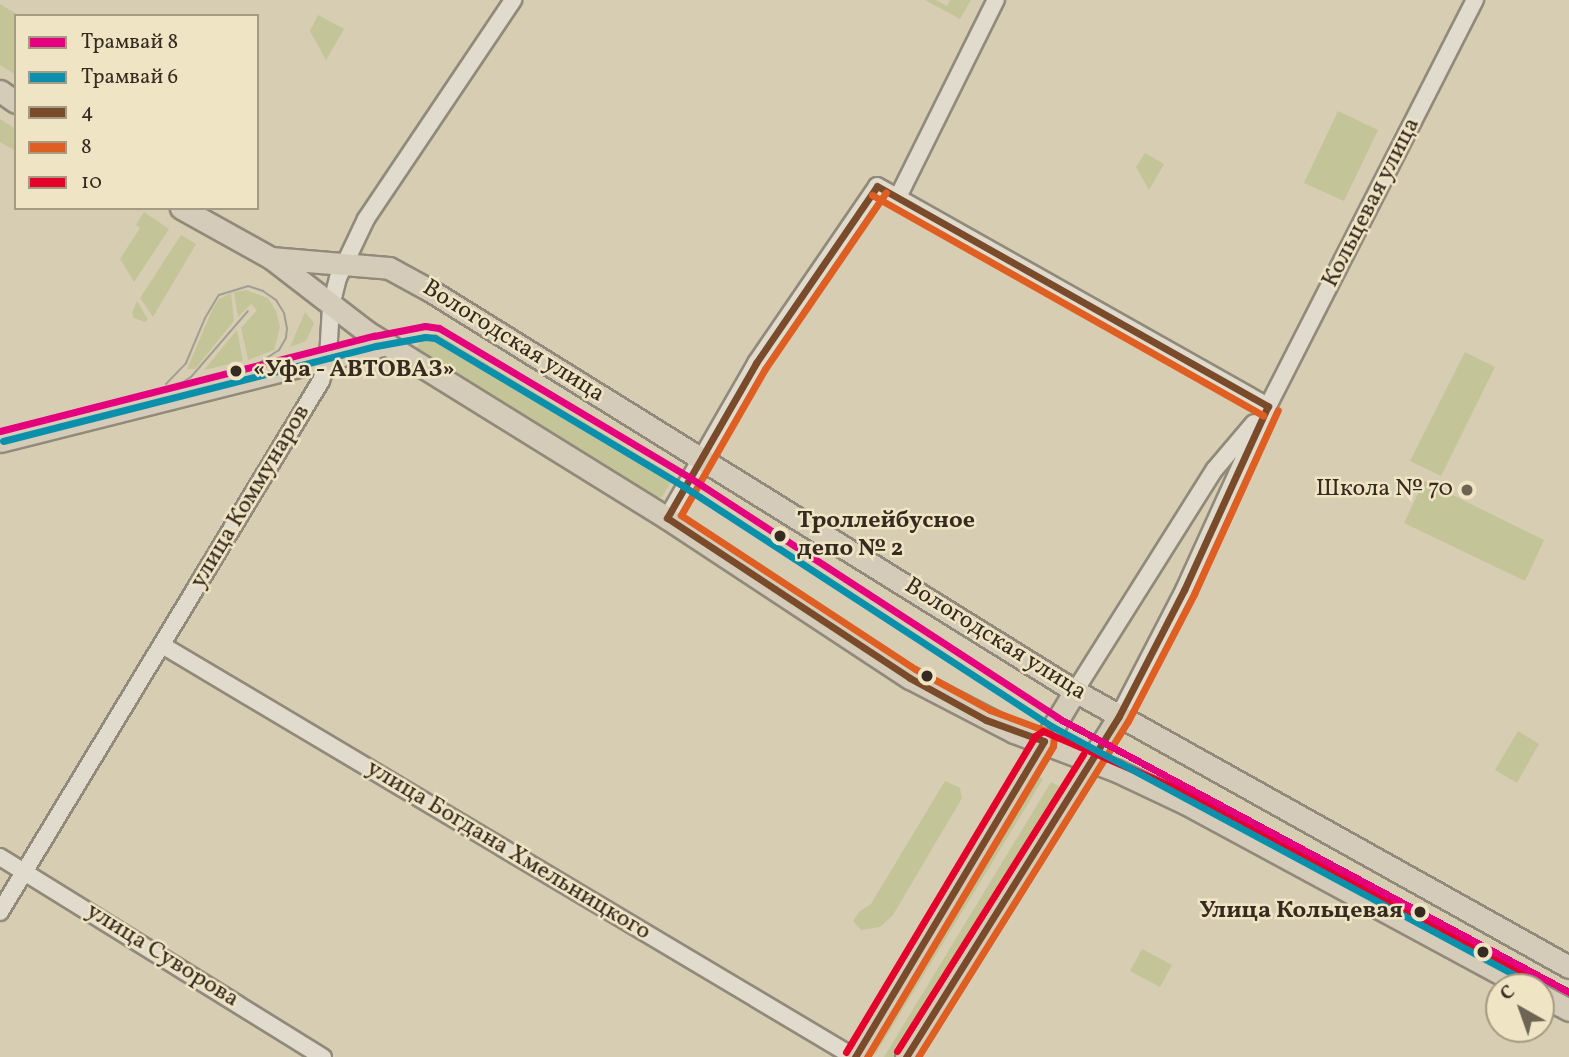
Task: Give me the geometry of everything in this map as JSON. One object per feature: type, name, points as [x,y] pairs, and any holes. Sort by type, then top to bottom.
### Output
[{"type":"main road","name":"Вологодская улица","points":[[185,210],[271,258],[331,306],[387,344],[667,518],[910,678],[986,720],[1092,761],[1185,803],[1499,973]]},
{"type":"main road","name":"Вологодская улица","points":[[271,258],[389,268],[431,291],[1075,691],[1569,967]]},
{"type":"main road","points":[[0,441],[387,344]]},
{"type":"main road","name":"Кольцевая улица","points":[[855,1057],[1075,691]]},
{"type":"main road","name":"Кольцевая улица","points":[[906,1057],[1119,716]]},
{"type":"street","name":"улица Коммунаров","points":[[0,912],[321,381],[328,358],[331,306],[344,264],[366,219],[513,0]]},
{"type":"street","points":[[898,197],[996,0]]},
{"type":"street","name":"Кольцевая улица","points":[[1119,716],[1184,590],[1268,406],[1475,0]]},
{"type":"street","points":[[667,518],[699,457],[756,363],[877,186],[1268,406]]},
{"type":"street","name":"Кольцевая улица","points":[[1075,691],[1214,469],[1268,406]]},
{"type":"street","name":"улица Богдана Хмельницкого","points":[[162,645],[855,1057]]},
{"type":"street","name":"улица Суворова","points":[[0,857],[323,1057]]},
{"type":"green space","points":[[925,0],[936,0],[947,6],[950,0],[971,0],[960,19]]},
{"type":"green space","points":[[0,4],[17,14],[14,14],[14,74],[0,65]]},
{"type":"green space","points":[[318,15],[344,29],[326,60],[310,31]]},
{"type":"green space","points":[[1338,111],[1378,130],[1344,201],[1304,183]]},
{"type":"green space","points":[[0,119],[14,128],[14,150],[0,142]]},
{"type":"green space","points":[[1145,153],[1164,164],[1149,190],[1136,167]]},
{"type":"green space","points":[[144,212],[169,229],[134,282],[120,259],[140,228],[136,225]]},
{"type":"green space","points":[[181,235],[196,244],[153,317],[140,298]]},
{"type":"green space","points":[[246,290],[268,298],[276,311],[280,327],[274,350],[248,360],[241,328],[257,310],[251,304],[238,317],[234,292]]},
{"type":"green space","points":[[231,293],[234,321],[195,369],[187,369],[213,308],[219,299]]},
{"type":"green space","points":[[137,301],[148,319],[145,322],[134,318],[132,313]]},
{"type":"green space","points":[[305,312],[314,323],[306,341],[290,347]]},
{"type":"green space","points":[[237,330],[243,361],[204,370]]},
{"type":"green space","points":[[426,334],[437,334],[669,473],[672,480],[662,497],[655,497],[419,353],[417,347]]},
{"type":"green space","points":[[1465,352],[1495,367],[1441,476],[1410,461]]},
{"type":"green space","points":[[1424,481],[1544,540],[1525,581],[1404,523]]},
{"type":"green space","points":[[1518,731],[1539,744],[1517,783],[1495,770]]},
{"type":"green space","points":[[1033,774],[1043,779],[875,1055],[867,1050]]},
{"type":"green space","points":[[945,781],[960,788],[962,798],[893,915],[880,927],[861,930],[853,921],[860,911],[871,904]]},
{"type":"green space","points":[[1051,782],[1060,787],[898,1057],[884,1057]]},
{"type":"green space","points":[[1142,949],[1172,965],[1160,987],[1130,971]]},
{"type":"tram line","points":[[166,384],[186,363],[205,318],[219,295],[248,286],[263,291],[276,300],[284,313],[287,328],[286,338],[279,350],[250,369]]},
{"type":"tram line","points":[[176,387],[191,377],[248,311]]},
{"type":"tram line","name":"8","points":[[0,431],[374,336],[425,326],[439,328],[689,477],[1058,718],[1569,992]]},
{"type":"tram line","name":"6","points":[[3,441],[376,346],[425,337],[435,338],[683,486],[1053,727],[1511,973]]},
{"type":"transit line","name":"4","points":[[877,186],[1268,406]]},
{"type":"transit line","name":"4","points":[[855,1057],[1044,741],[986,720],[910,678],[667,518],[756,363],[877,186]]},
{"type":"transit line","name":"8","points":[[867,1057],[1053,746],[1054,737],[1049,732],[990,710],[915,669],[681,515],[765,369],[886,192]]},
{"type":"transit line","name":"8","points":[[872,195],[1263,415]]},
{"type":"transit line","name":"4","points":[[906,1057],[1119,716],[1184,590],[1268,406]]},
{"type":"transit line","name":"8","points":[[918,1057],[1128,721],[1194,594],[1278,410]]},
{"type":"transit line","name":"10","points":[[846,1052],[1035,736],[1043,731],[1190,794],[1522,973]]},
{"type":"transit line","name":"10","points":[[897,1051],[1083,755]]},
{"type":"place","name":"«Уфа - АВТОВАЗ»","points":[[236,371]]},
{"type":"place","name":"Школа № 70","points":[[1467,490]]},
{"type":"place","name":"Троллейбусное депо № 2","points":[[780,536]]},
{"type":"place","name":"Улица Кольцевая","points":[[1420,912]]}]
